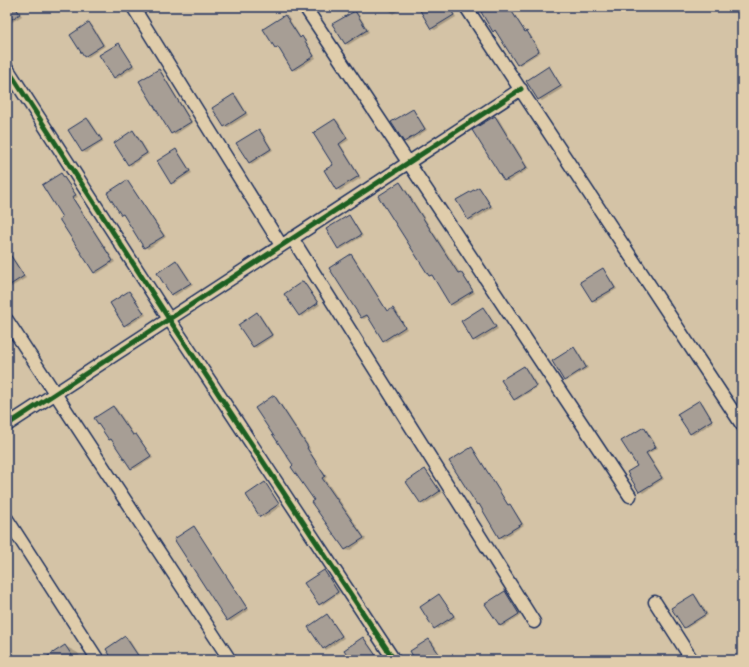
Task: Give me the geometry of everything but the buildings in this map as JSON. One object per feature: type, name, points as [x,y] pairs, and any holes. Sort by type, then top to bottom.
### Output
[{"type":"street","points":[[133,7],[281,245]]},
{"type":"street","points":[[305,7],[630,496]]},
{"type":"street","points":[[466,7],[742,425]]},
{"type":"street","points":[[7,68],[169,319],[394,660]]},
{"type":"street","points":[[7,425],[520,89]]},
{"type":"street","points":[[292,238],[534,622]]},
{"type":"street","points":[[7,320],[230,660]]},
{"type":"street","points":[[7,519],[98,660]]},
{"type":"street","points":[[655,602],[692,660]]},
{"type":"cycle path","points":[[7,68],[169,319],[394,660]]},
{"type":"cycle path","points":[[7,425],[521,89]]}]
